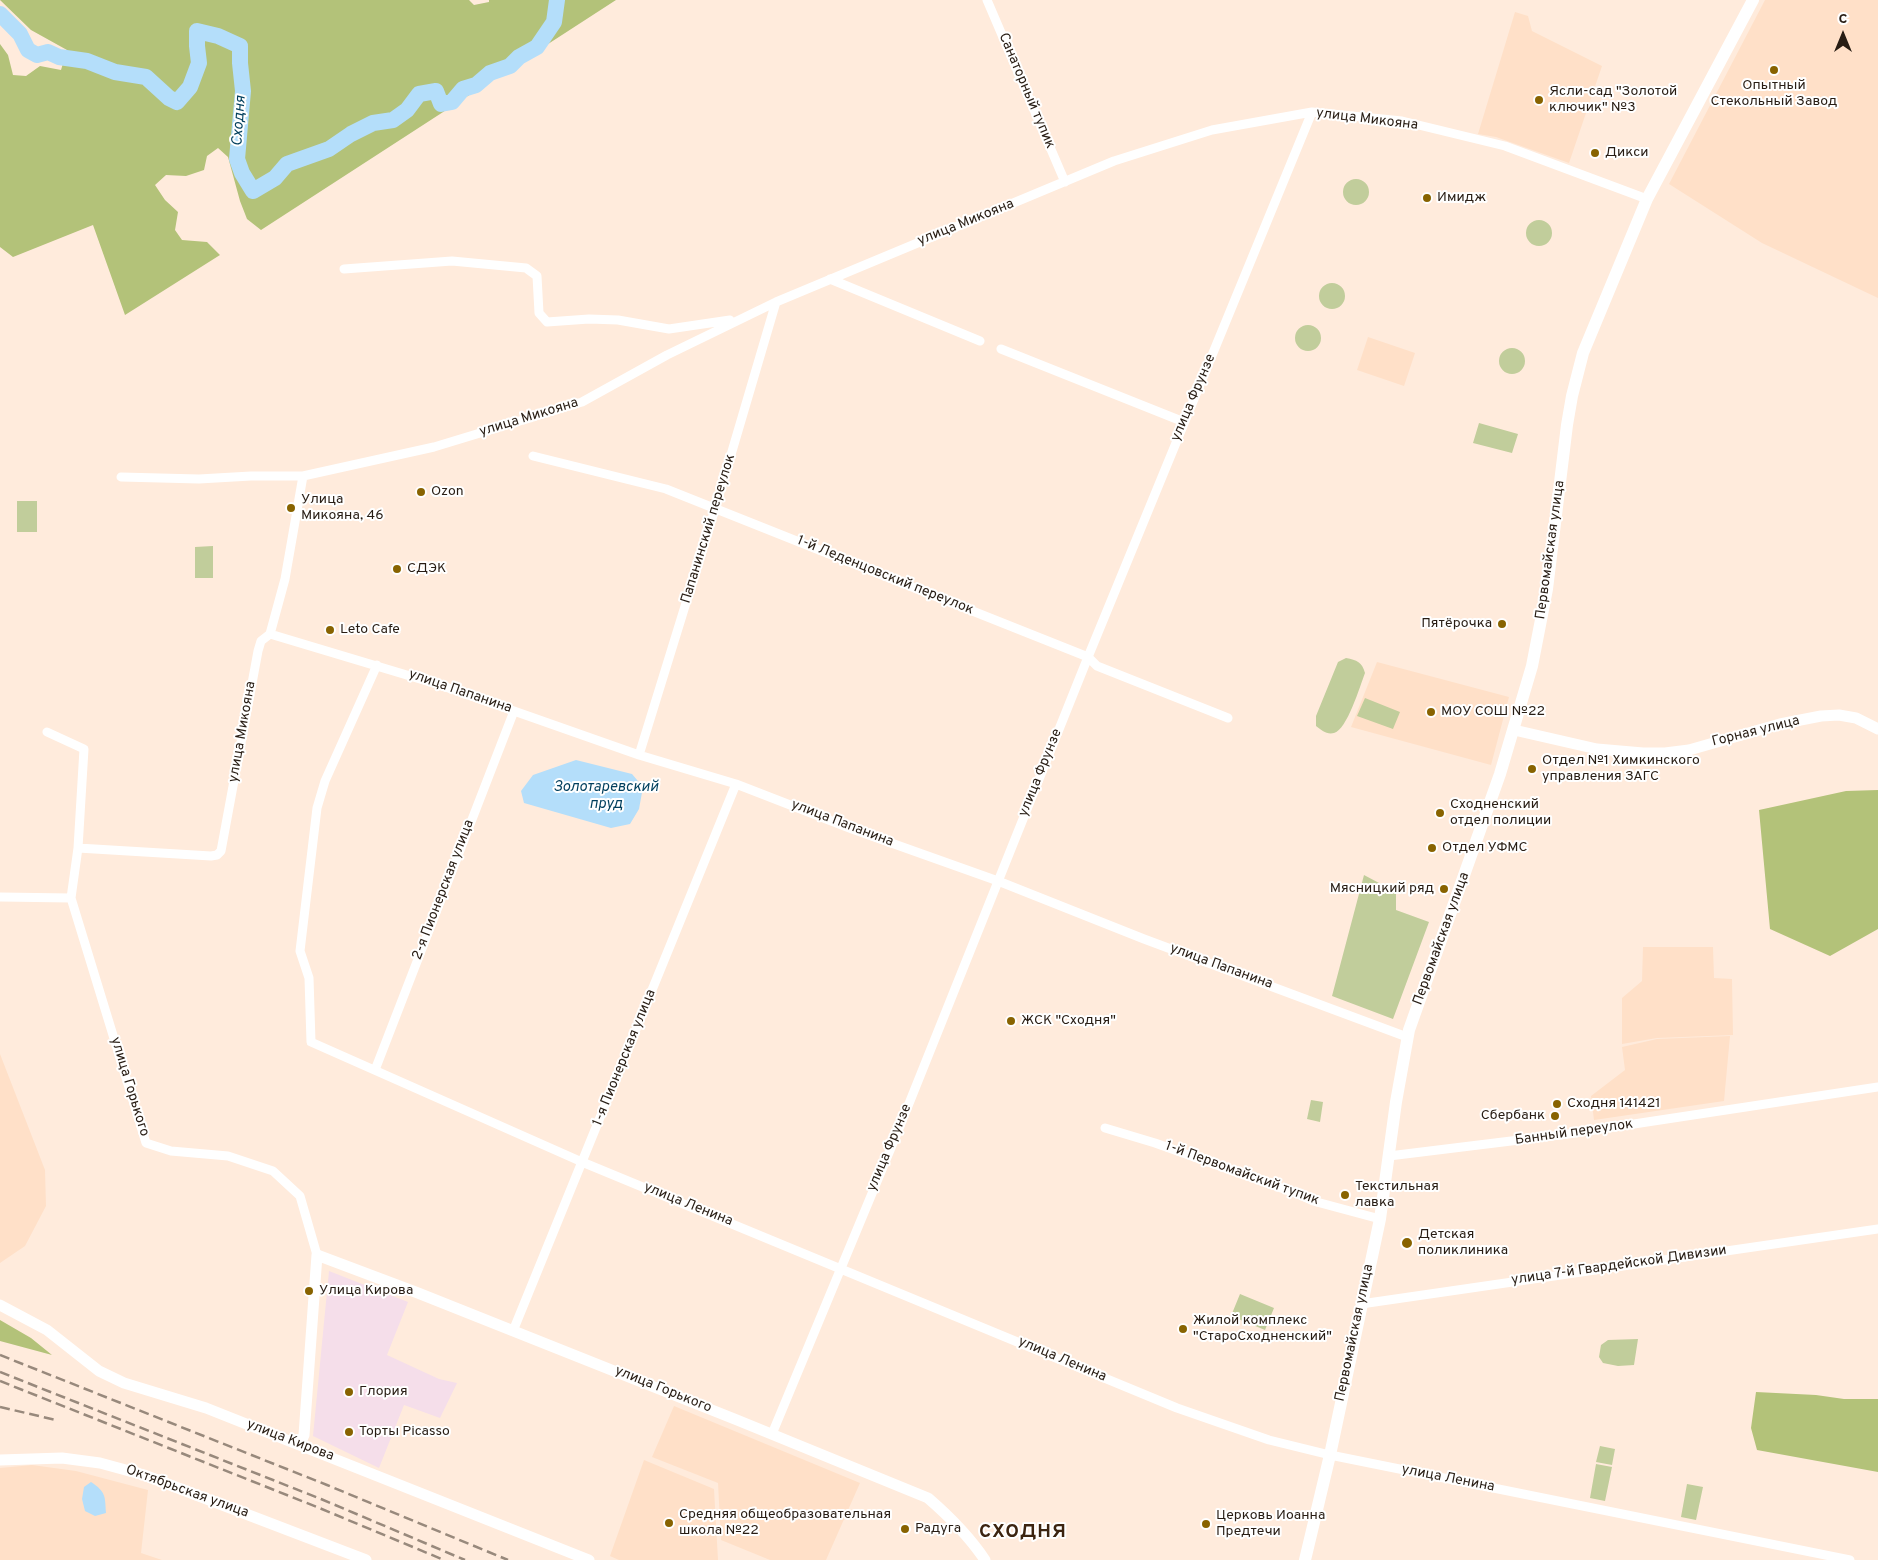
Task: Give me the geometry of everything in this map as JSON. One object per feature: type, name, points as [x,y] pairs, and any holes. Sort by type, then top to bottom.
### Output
[{"type":"main road","name":"Первомайская улица","points":[[1305,1560],[1330,1455],[1380,1219],[1407,1037],[1500,774],[1532,666],[1543,613],[1572,396],[1583,353],[1647,199],[1753,0]]},
{"type":"street","name":"Санаторный тупик","points":[[987,0],[1065,182]]},
{"type":"street","name":"улица Микояна","points":[[121,477],[199,480],[251,476],[303,476],[434,447],[582,402],[667,355],[776,302],[1114,161],[1212,130],[1312,112],[1402,121],[1505,146],[1647,199]]},
{"type":"street","name":"улица Фрунзе","points":[[772,1434],[898,1130],[1088,657],[1312,112]]},
{"type":"street","points":[[344,268],[452,261],[526,268],[537,276],[539,314],[547,322],[589,319],[618,320],[668,329],[738,320]]},
{"type":"street","points":[[830,279],[980,341]]},
{"type":"street","name":"Папанинский переулок","points":[[639,755],[715,509],[776,302]]},
{"type":"street","points":[[1001,349],[1184,422]]},
{"type":"street","name":"1-й Леденцовский переулок","points":[[533,456],[666,489],[1088,657],[1097,666],[1228,718]]},
{"type":"street","name":"улица Микояна","points":[[78,848],[218,855],[223,845],[258,652],[261,640],[270,634],[285,579],[303,476]]},
{"type":"street","name":"улица Папанина","points":[[270,634],[377,665],[639,755],[736,784],[852,829],[998,881],[1144,939],[1407,1037]]},
{"type":"street","name":"улица Ленина","points":[[377,665],[324,781],[317,808],[300,951],[309,978],[311,1042],[582,1162],[1182,1410],[1269,1440],[1330,1455],[1850,1560]]},
{"type":"street","name":"2-я Пионерская улица","points":[[375,1070],[514,711]]},
{"type":"street","name":"Горная улица","points":[[1514,730],[1597,749],[1665,753],[1689,750],[1780,724],[1821,716],[1839,715],[1856,718],[1878,729]]},
{"type":"street","name":"улица Горького","points":[[47,732],[84,749],[78,848],[71,898],[146,1143],[171,1151],[228,1156],[273,1171],[300,1196],[317,1255],[304,1435],[300,1444]]},
{"type":"street","name":"1-я Пионерская улица","points":[[513,1332],[736,784]]},
{"type":"street","points":[[0,897],[71,898]]},
{"type":"street","name":"Банный переулок","points":[[1389,1156],[1568,1134],[1878,1087]]},
{"type":"street","name":"1-й Первомайский тупик","points":[[1105,1128],[1201,1159],[1313,1201],[1380,1219]]},
{"type":"street","name":"улица 7-й Гвардейской Дивизии","points":[[1361,1304],[1878,1228]]},
{"type":"street","name":"улица Горького","points":[[317,1255],[418,1293],[928,1498],[973,1541],[985,1560]]},
{"type":"street","name":"улица Кирова","points":[[0,1306],[47,1330],[99,1371],[124,1383],[206,1408],[589,1560]]},
{"type":"street","name":"Октябрьская улица","points":[[0,1460],[62,1458],[100,1463],[144,1475],[366,1560]]},
{"type":"shaded area","points":[[1765,0],[1878,0],[1878,298],[1762,243],[1669,184]]},
{"type":"shaded area","name":"Ясли-сад \"Золотой ключик\" №3","points":[[1515,12],[1528,16],[1532,31],[1602,66],[1569,163],[1496,137],[1478,134]]},
{"type":"shaded area","points":[[1368,337],[1415,353],[1404,386],[1357,370]]},
{"type":"shaded area","name":"МОУ СОШ №22","points":[[1377,662],[1509,697],[1491,765],[1351,727]]},
{"type":"shaded area","points":[[1643,947],[1713,947],[1714,978],[1732,979],[1733,1035],[1657,1038],[1622,1044],[1622,998],[1642,981]]},
{"type":"shaded area","points":[[1730,1036],[1724,1101],[1594,1120],[1591,1096],[1625,1070],[1622,1047],[1657,1039]]},
{"type":"shaded area","points":[[0,1054],[45,1170],[46,1206],[25,1246],[0,1263]]},
{"type":"shaded area","points":[[329,1271],[408,1302],[387,1355],[439,1379],[457,1383],[440,1418],[404,1405],[379,1468],[313,1436]]},
{"type":"shaded area","points":[[674,1406],[860,1483],[826,1560],[770,1560],[721,1540],[718,1483],[652,1457]]},
{"type":"shaded area","name":"Средняя общеобразовательная школа №22","points":[[644,1460],[714,1489],[718,1560],[619,1560],[610,1556]]},
{"type":"shaded area","points":[[32,1465],[76,1471],[148,1490],[141,1553],[162,1560],[0,1560],[0,1468]]},
{"type":"green space","points":[[0,0],[469,0],[474,5],[489,2],[489,0],[616,0],[261,230],[247,219],[228,157],[218,148],[207,156],[204,170],[186,176],[166,175],[155,185],[165,200],[178,212],[175,230],[182,240],[207,242],[220,255],[125,315],[93,225],[13,257],[0,247],[0,44],[8,55],[13,75],[26,76],[40,66],[61,70],[67,50],[31,30]]},
{"type":"green space","points":[[1356,179],[1365,183],[1369,192],[1365,201],[1356,205],[1347,201],[1343,192],[1347,183]]},
{"type":"green space","points":[[1539,220],[1548,224],[1552,233],[1548,242],[1539,246],[1530,242],[1526,233],[1530,224]]},
{"type":"green space","points":[[1332,283],[1341,287],[1345,296],[1341,305],[1332,309],[1323,305],[1319,296],[1323,287]]},
{"type":"green space","points":[[1308,325],[1317,329],[1321,338],[1317,347],[1308,351],[1299,347],[1295,338],[1299,329]]},
{"type":"green space","points":[[1512,348],[1521,352],[1525,361],[1521,370],[1512,374],[1503,370],[1499,361],[1503,352]]},
{"type":"green space","points":[[1479,423],[1518,434],[1512,453],[1473,443]]},
{"type":"green space","points":[[17,501],[37,501],[37,532],[17,532]]},
{"type":"green space","points":[[213,546],[213,578],[195,578],[195,547]]},
{"type":"green space","points":[[1346,658],[1358,662],[1365,673],[1344,724],[1334,733],[1324,732],[1316,726],[1316,716],[1338,662]]},
{"type":"green space","points":[[1365,698],[1400,712],[1393,729],[1357,716]]},
{"type":"green space","points":[[1878,790],[1878,929],[1830,956],[1770,929],[1759,810],[1846,791]]},
{"type":"green space","points":[[1364,875],[1396,892],[1396,910],[1429,922],[1393,1019],[1332,996]]},
{"type":"green space","points":[[1311,1100],[1323,1102],[1320,1122],[1307,1119]]},
{"type":"green space","points":[[1240,1294],[1274,1308],[1265,1330],[1231,1316]]},
{"type":"green space","points":[[0,1320],[31,1338],[52,1355],[0,1341]]},
{"type":"green space","points":[[1638,1339],[1634,1365],[1618,1366],[1603,1363],[1599,1357],[1601,1345],[1608,1340]]},
{"type":"green space","points":[[1756,1392],[1816,1395],[1844,1399],[1878,1399],[1878,1472],[1757,1450],[1751,1428]]},
{"type":"green space","points":[[1600,1446],[1615,1449],[1612,1465],[1596,1462]]},
{"type":"green space","points":[[1596,1464],[1612,1467],[1605,1501],[1590,1498]]},
{"type":"green space","points":[[1687,1484],[1703,1487],[1696,1520],[1681,1517]]},
{"type":"water","name":"Золотаревский пруд","points":[[576,760],[632,774],[643,787],[639,809],[630,824],[611,828],[524,803],[521,791],[533,775]]},
{"type":"water","points":[[91,1482],[104,1495],[106,1513],[95,1516],[85,1511],[82,1499],[84,1487]]},
{"type":"waterway","name":"Сходня","points":[[0,14],[20,34],[28,50],[37,55],[48,52],[59,57],[87,61],[115,72],[146,77],[169,98],[177,102],[190,87],[199,63],[197,31],[218,36],[240,46],[243,91],[237,159],[242,173],[253,191],[275,178],[287,164],[329,149],[351,134],[373,123],[393,120],[407,110],[419,94],[436,91],[441,104],[452,102],[463,89],[476,85],[490,73],[510,66],[519,57],[537,47],[554,22],[557,0]]},
{"type":"railway","points":[[0,1355],[327,1485],[508,1560]]},
{"type":"railway","points":[[0,1372],[321,1499],[465,1560]]},
{"type":"railway","points":[[0,1381],[317,1507],[444,1560]]},
{"type":"railway","points":[[0,1407],[56,1420]]},
{"type":"place","name":"Опытный Стекольный Завод","points":[[1774,70]]},
{"type":"place","name":"Ясли-сад \"Золотой ключик\" №3","points":[[1539,100]]},
{"type":"place","name":"Дикси","points":[[1595,153]]},
{"type":"place","name":"Имидж","points":[[1427,198]]},
{"type":"place","name":"Ozon","points":[[421,492]]},
{"type":"place","name":"Улица Микояна, 46","points":[[291,508]]},
{"type":"place","name":"СДЭК","points":[[397,569]]},
{"type":"place","name":"Пятёрочка","points":[[1502,624]]},
{"type":"place","name":"Leto Cafe","points":[[330,630]]},
{"type":"place","name":"МОУ СОШ №22","points":[[1431,712]]},
{"type":"place","name":"Отдел №1 Химкинского управления ЗАГС","points":[[1532,769]]},
{"type":"place","name":"Сходненский отдел полиции","points":[[1440,813]]},
{"type":"place","name":"Отдел УФМС","points":[[1432,848]]},
{"type":"place","name":"Мясницкий ряд","points":[[1444,889]]},
{"type":"place","name":"ЖСК \"Сходня\"","points":[[1011,1021]]},
{"type":"place","name":"Сходня 141421","points":[[1557,1104]]},
{"type":"place","name":"Сбербанк","points":[[1555,1116]]},
{"type":"place","name":"Текстильная лавка","points":[[1345,1195]]},
{"type":"place","name":"Детская поликлиника","points":[[1407,1243]]},
{"type":"place","name":"Улица Кирова","points":[[309,1291]]},
{"type":"place","name":"Жилой комплекс \"СтароСходненский\"","points":[[1183,1329]]},
{"type":"place","name":"Глория","points":[[349,1392]]},
{"type":"place","name":"Торты Picasso","points":[[349,1432]]},
{"type":"place","name":"Средняя общеобразовательная школа №22","points":[[669,1523]]},
{"type":"place","name":"Церковь Иоанна Предтечи","points":[[1206,1524]]},
{"type":"place","name":"Радуга","points":[[905,1529]]},
{"type":"district","name":"СХОДНЯ","points":[[1023,1533]]}]
